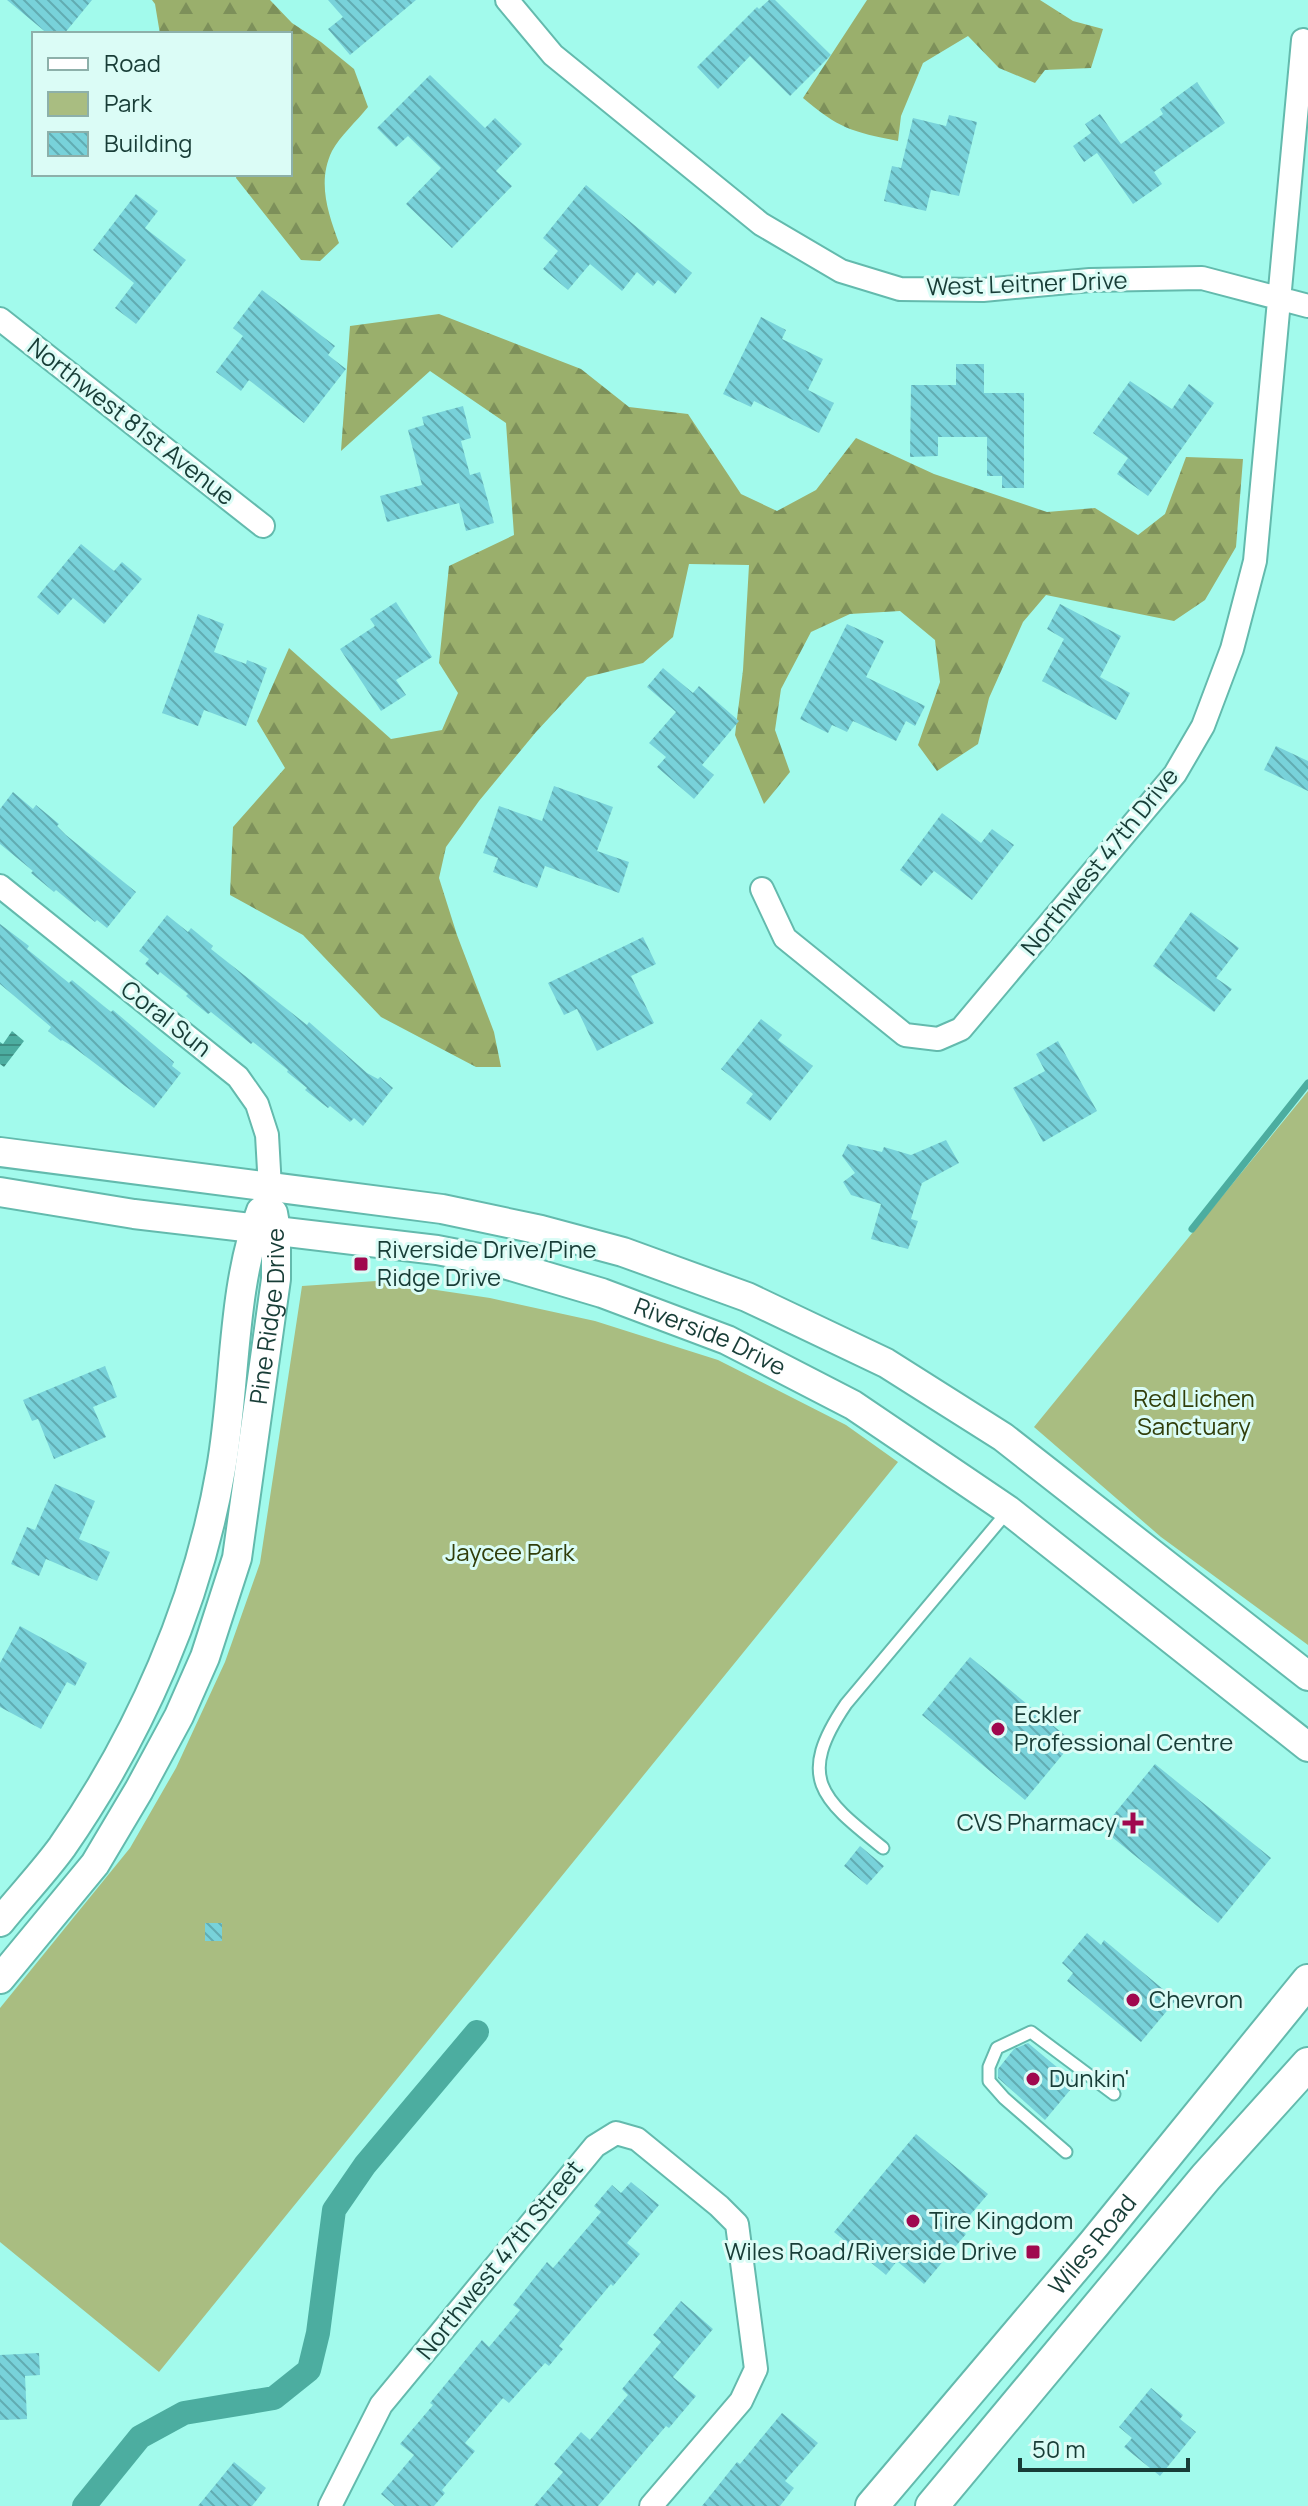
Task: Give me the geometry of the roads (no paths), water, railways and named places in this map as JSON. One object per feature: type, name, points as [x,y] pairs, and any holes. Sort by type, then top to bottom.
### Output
[{"type":"main road","name":"Wiles Road","points":[[872,2506],[1094,2244],[1308,1981]]},
{"type":"main road","name":"Wiles Road","points":[[932,2506],[1206,2177],[1308,2064]]},
{"type":"street","name":"West Leitner Drive","points":[[507,0],[565,65],[761,224],[841,271],[900,289],[983,290],[1090,280],[1202,278],[1308,306]]},
{"type":"street","name":"Northwest 47th Drive","points":[[762,889],[785,938],[905,1035],[938,1039],[961,1029],[1175,774],[1203,726],[1232,649],[1255,561],[1303,40]]},
{"type":"street","name":"Northwest 81st Avenue","points":[[0,319],[263,526]]},
{"type":"street","name":"Coral Sun","points":[[0,886],[238,1077],[257,1104],[267,1135],[270,1188]]},
{"type":"street","name":"Riverside Drive","points":[[0,1152],[442,1209],[541,1230],[623,1252],[747,1297],[886,1363],[1003,1437],[1308,1676]]},
{"type":"street","name":"Pine Ridge Drive","points":[[0,1922],[61,1847],[123,1749],[166,1655],[195,1577],[212,1519],[222,1467],[243,1282],[265,1230],[270,1188]]},
{"type":"street","name":"Riverside Drive","points":[[0,1192],[54,1202],[437,1250],[494,1261],[602,1293],[727,1340],[853,1405],[1008,1510],[1308,1747]]},
{"type":"street","name":"Pine Ridge Drive","points":[[0,1979],[95,1864],[166,1741],[205,1657],[237,1558],[276,1279],[265,1230]]},
{"type":"street","name":"Northwest 47th Street","points":[[330,2506],[381,2405],[595,2146],[616,2133],[637,2139],[737,2224],[756,2369],[741,2401],[651,2506]]},
{"type":"lane","points":[[883,1848],[836,1810],[822,1786],[819,1766],[821,1748],[846,1704],[1008,1510]]},
{"type":"lane","points":[[1066,2152],[989,2081],[989,2067],[997,2048],[1031,2032],[1114,2094]]},
{"type":"water","points":[[12,1031],[24,1041],[4,1067],[0,1064],[0,1042],[3,1044]]},
{"type":"waterway","points":[[1192,1229],[1308,1083]]},
{"type":"waterway","points":[[84,2506],[140,2437],[184,2413],[274,2398],[309,2370],[318,2333],[334,2210],[365,2165],[477,2032]]},
{"type":"place","name":"Riverside Drive/Pine Ridge Drive","points":[[361,1264]]},
{"type":"place","name":"Eckler Professional Centre","points":[[998,1729]]},
{"type":"place","name":"CVS Pharmacy","points":[[1133,1823]]},
{"type":"place","name":"Chevron","points":[[1133,2000]]},
{"type":"place","name":"Dunkin'","points":[[1033,2079]]},
{"type":"place","name":"Tire Kingdom","points":[[913,2221]]},
{"type":"place","name":"Wiles Road/Riverside Drive","points":[[1033,2252]]},
{"type":"park label","name":"Red Lichen Sanctuary","points":[[1194,1413]]},
{"type":"park label","name":"Jaycee Park","points":[[510,1553]]}]
